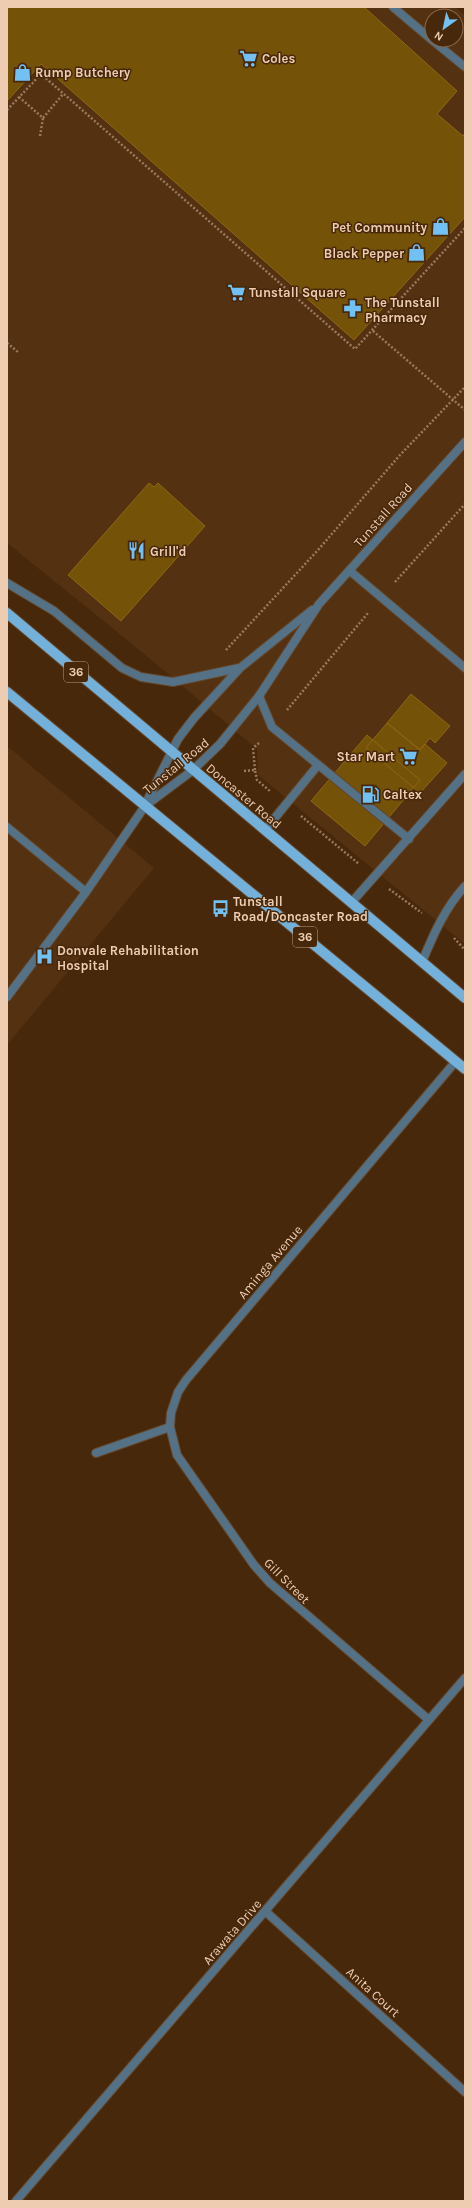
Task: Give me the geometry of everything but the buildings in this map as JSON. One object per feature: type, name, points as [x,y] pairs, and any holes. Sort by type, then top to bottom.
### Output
[{"type":"main road","name":"Doncaster Road","points":[[7,613],[465,998]]},
{"type":"main road","name":"36","points":[[7,692],[465,1069]]},
{"type":"street","points":[[393,7],[424,33]]},
{"type":"street","points":[[442,48],[465,67]]},
{"type":"street","name":"Tunstall Road","points":[[144,806],[186,727],[240,668],[319,604],[465,442]]},
{"type":"street","points":[[350,571],[382,596],[465,668]]},
{"type":"street","name":"Tunstall Road","points":[[7,583],[54,612],[122,668],[142,677],[173,682],[240,668]]},
{"type":"street","name":"Tunstall Road","points":[[144,806],[193,770],[220,744],[259,696],[319,604]]},
{"type":"street","points":[[259,696],[272,727],[409,839]]},
{"type":"street","points":[[265,830],[318,765]]},
{"type":"street","points":[[351,903],[465,774]]},
{"type":"street","points":[[7,996],[86,892],[144,806]]},
{"type":"street","points":[[7,827],[86,892]]},
{"type":"street","points":[[422,962],[437,925],[452,900],[465,886]]},
{"type":"street","name":"Aminga Avenue","points":[[170,1427],[173,1402],[186,1380],[456,1061]]},
{"type":"street","points":[[96,1453],[170,1427]]},
{"type":"street","name":"Gill Street","points":[[170,1427],[178,1455],[254,1564],[270,1583],[428,1720]]},
{"type":"street","name":"Arawata Drive","points":[[16,2201],[465,1678]]},
{"type":"street","name":"Anita Court","points":[[265,1911],[465,2092]]},
{"type":"path","points":[[7,110],[41,74],[355,349],[373,331],[465,228]]},
{"type":"path","points":[[40,136],[43,118],[63,94]]},
{"type":"path","points":[[19,97],[43,118]]},
{"type":"path","points":[[373,331],[465,410]]},
{"type":"path","points":[[7,342],[18,352]]},
{"type":"path","points":[[223,653],[318,550],[400,455],[465,387]]},
{"type":"path","points":[[465,504],[382,596],[253,748],[257,780],[286,805],[465,948]]},
{"type":"path","points":[[244,771],[255,770]]},
{"type":"shaded area","name":"Tunstall Square","points":[[7,7],[455,7],[456,8],[424,8],[424,48],[464,48],[464,14],[465,15],[465,944],[258,775],[257,749],[142,652],[7,543]]},
{"type":"shaded area","name":"Donvale Rehabilitation Hospital","points":[[7,746],[154,868],[7,1045]]},
{"type":"place","name":"Coles","points":[[249,58]]},
{"type":"place","name":"Rump Butchery","points":[[22,72]]},
{"type":"place","name":"Pet Community","points":[[440,227]]},
{"type":"place","name":"Black Pepper","points":[[417,253]]},
{"type":"place","name":"Tunstall Square","points":[[236,292]]},
{"type":"place","name":"The Tunstall Pharmacy","points":[[352,309]]},
{"type":"place","name":"Grill'd","points":[[137,551]]},
{"type":"place","name":"Star Mart","points":[[408,756]]},
{"type":"place","name":"Caltex","points":[[370,794]]},
{"type":"place","name":"Tunstall Road/Doncaster Road","points":[[220,908]]},
{"type":"place","name":"Donvale Rehabilitation Hospital","points":[[44,957]]}]
